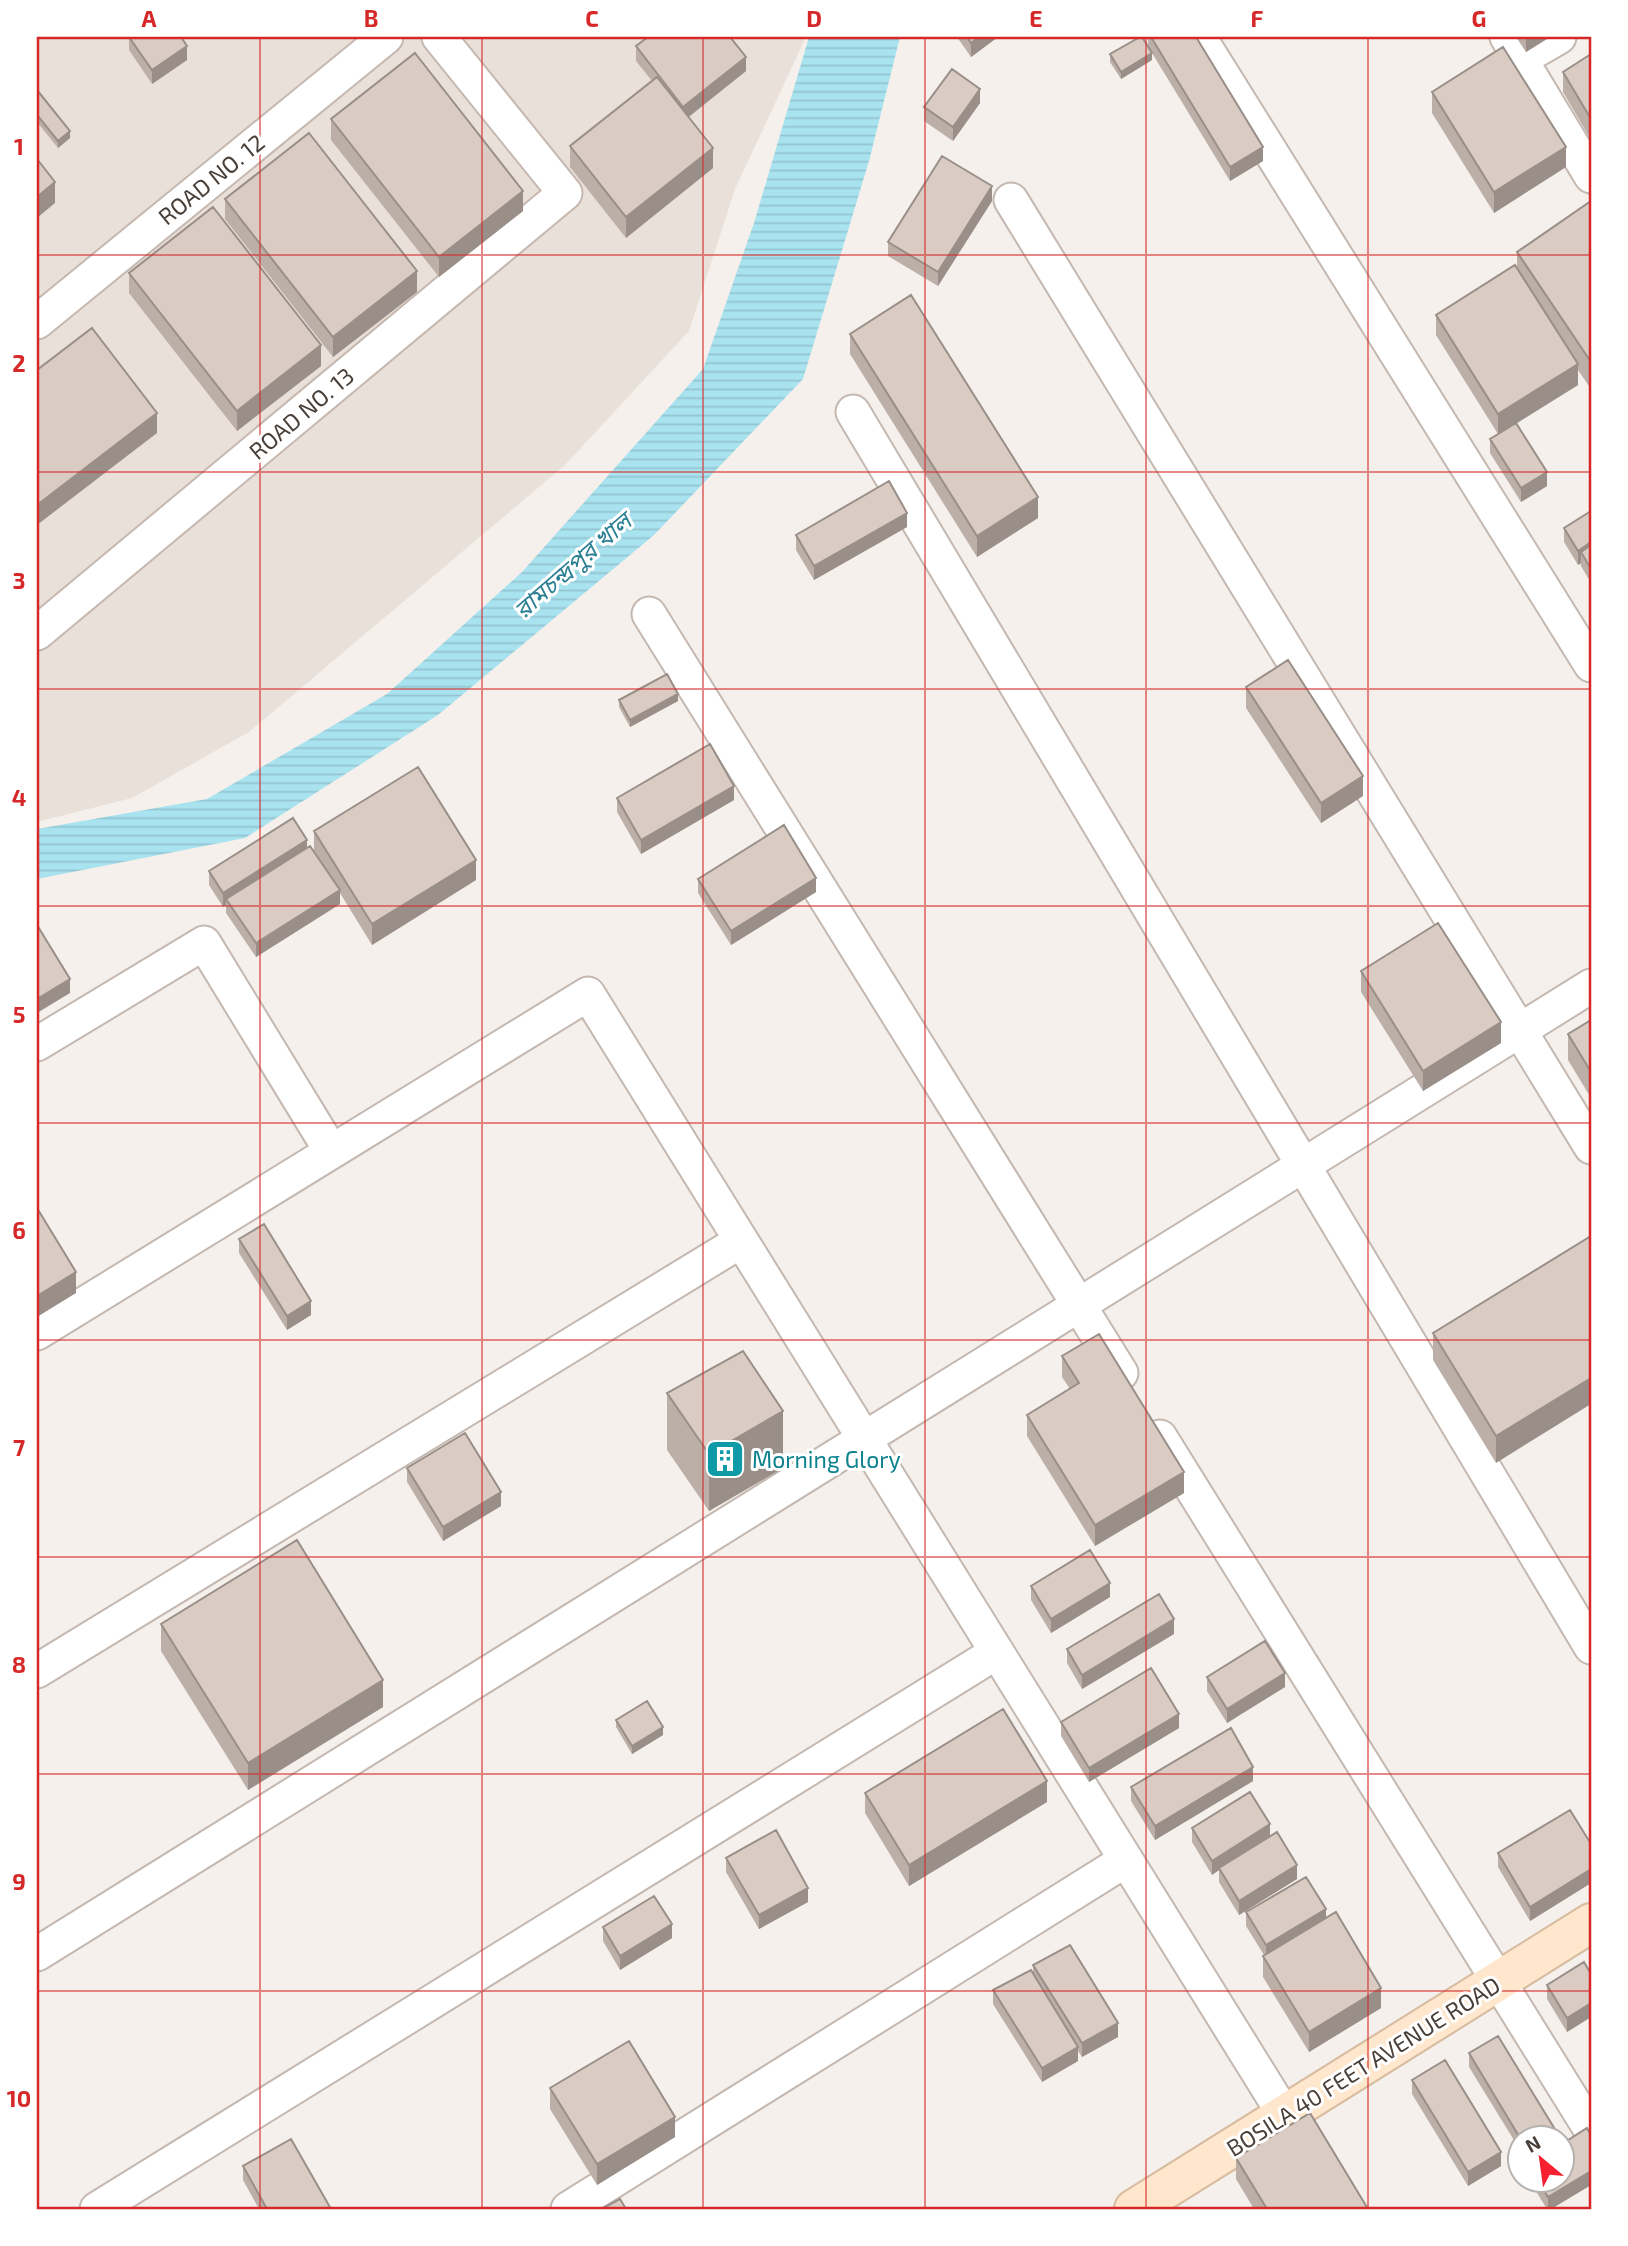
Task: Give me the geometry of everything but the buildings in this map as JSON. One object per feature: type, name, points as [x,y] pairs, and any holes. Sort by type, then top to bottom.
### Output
[{"type":"street","name":"ROAD NO. 12","points":[[37,322],[386,37]]},
{"type":"street","name":"ROAD NO. 13","points":[[37,633],[565,193],[439,37]]},
{"type":"street","points":[[1199,37],[1591,665]]},
{"type":"street","points":[[1559,37],[1514,48],[1591,176]]},
{"type":"street","points":[[1011,200],[1591,1147]]},
{"type":"street","points":[[853,412],[1591,1647]]},
{"type":"street","points":[[649,614],[1591,2130]]},
{"type":"street","points":[[37,1044],[204,943],[331,1152]]},
{"type":"street","points":[[37,1954],[1591,986]]},
{"type":"street","points":[[37,1333],[588,994],[1343,2209]]},
{"type":"street","points":[[37,1671],[741,1241]]},
{"type":"street","points":[[97,2209],[997,1652]]},
{"type":"street","points":[[568,2209],[1126,1860]]},
{"type":"street","name":"BOSILA 40 FEET AVENUE ROAD","points":[[1134,2209],[1591,1923]]},
{"type":"shaded area","points":[[37,37],[806,37],[735,189],[689,331],[565,465],[249,732],[132,798],[37,822]]},
{"type":"water","name":"রামচন্দ্রপুর খাল","points":[[809,37],[900,37],[869,161],[803,379],[654,535],[438,715],[245,838],[37,879],[37,829],[207,799],[387,694],[522,572],[703,369],[754,223]]},
{"type":"place","name":"Morning Glory","points":[[725,1459]]}]
